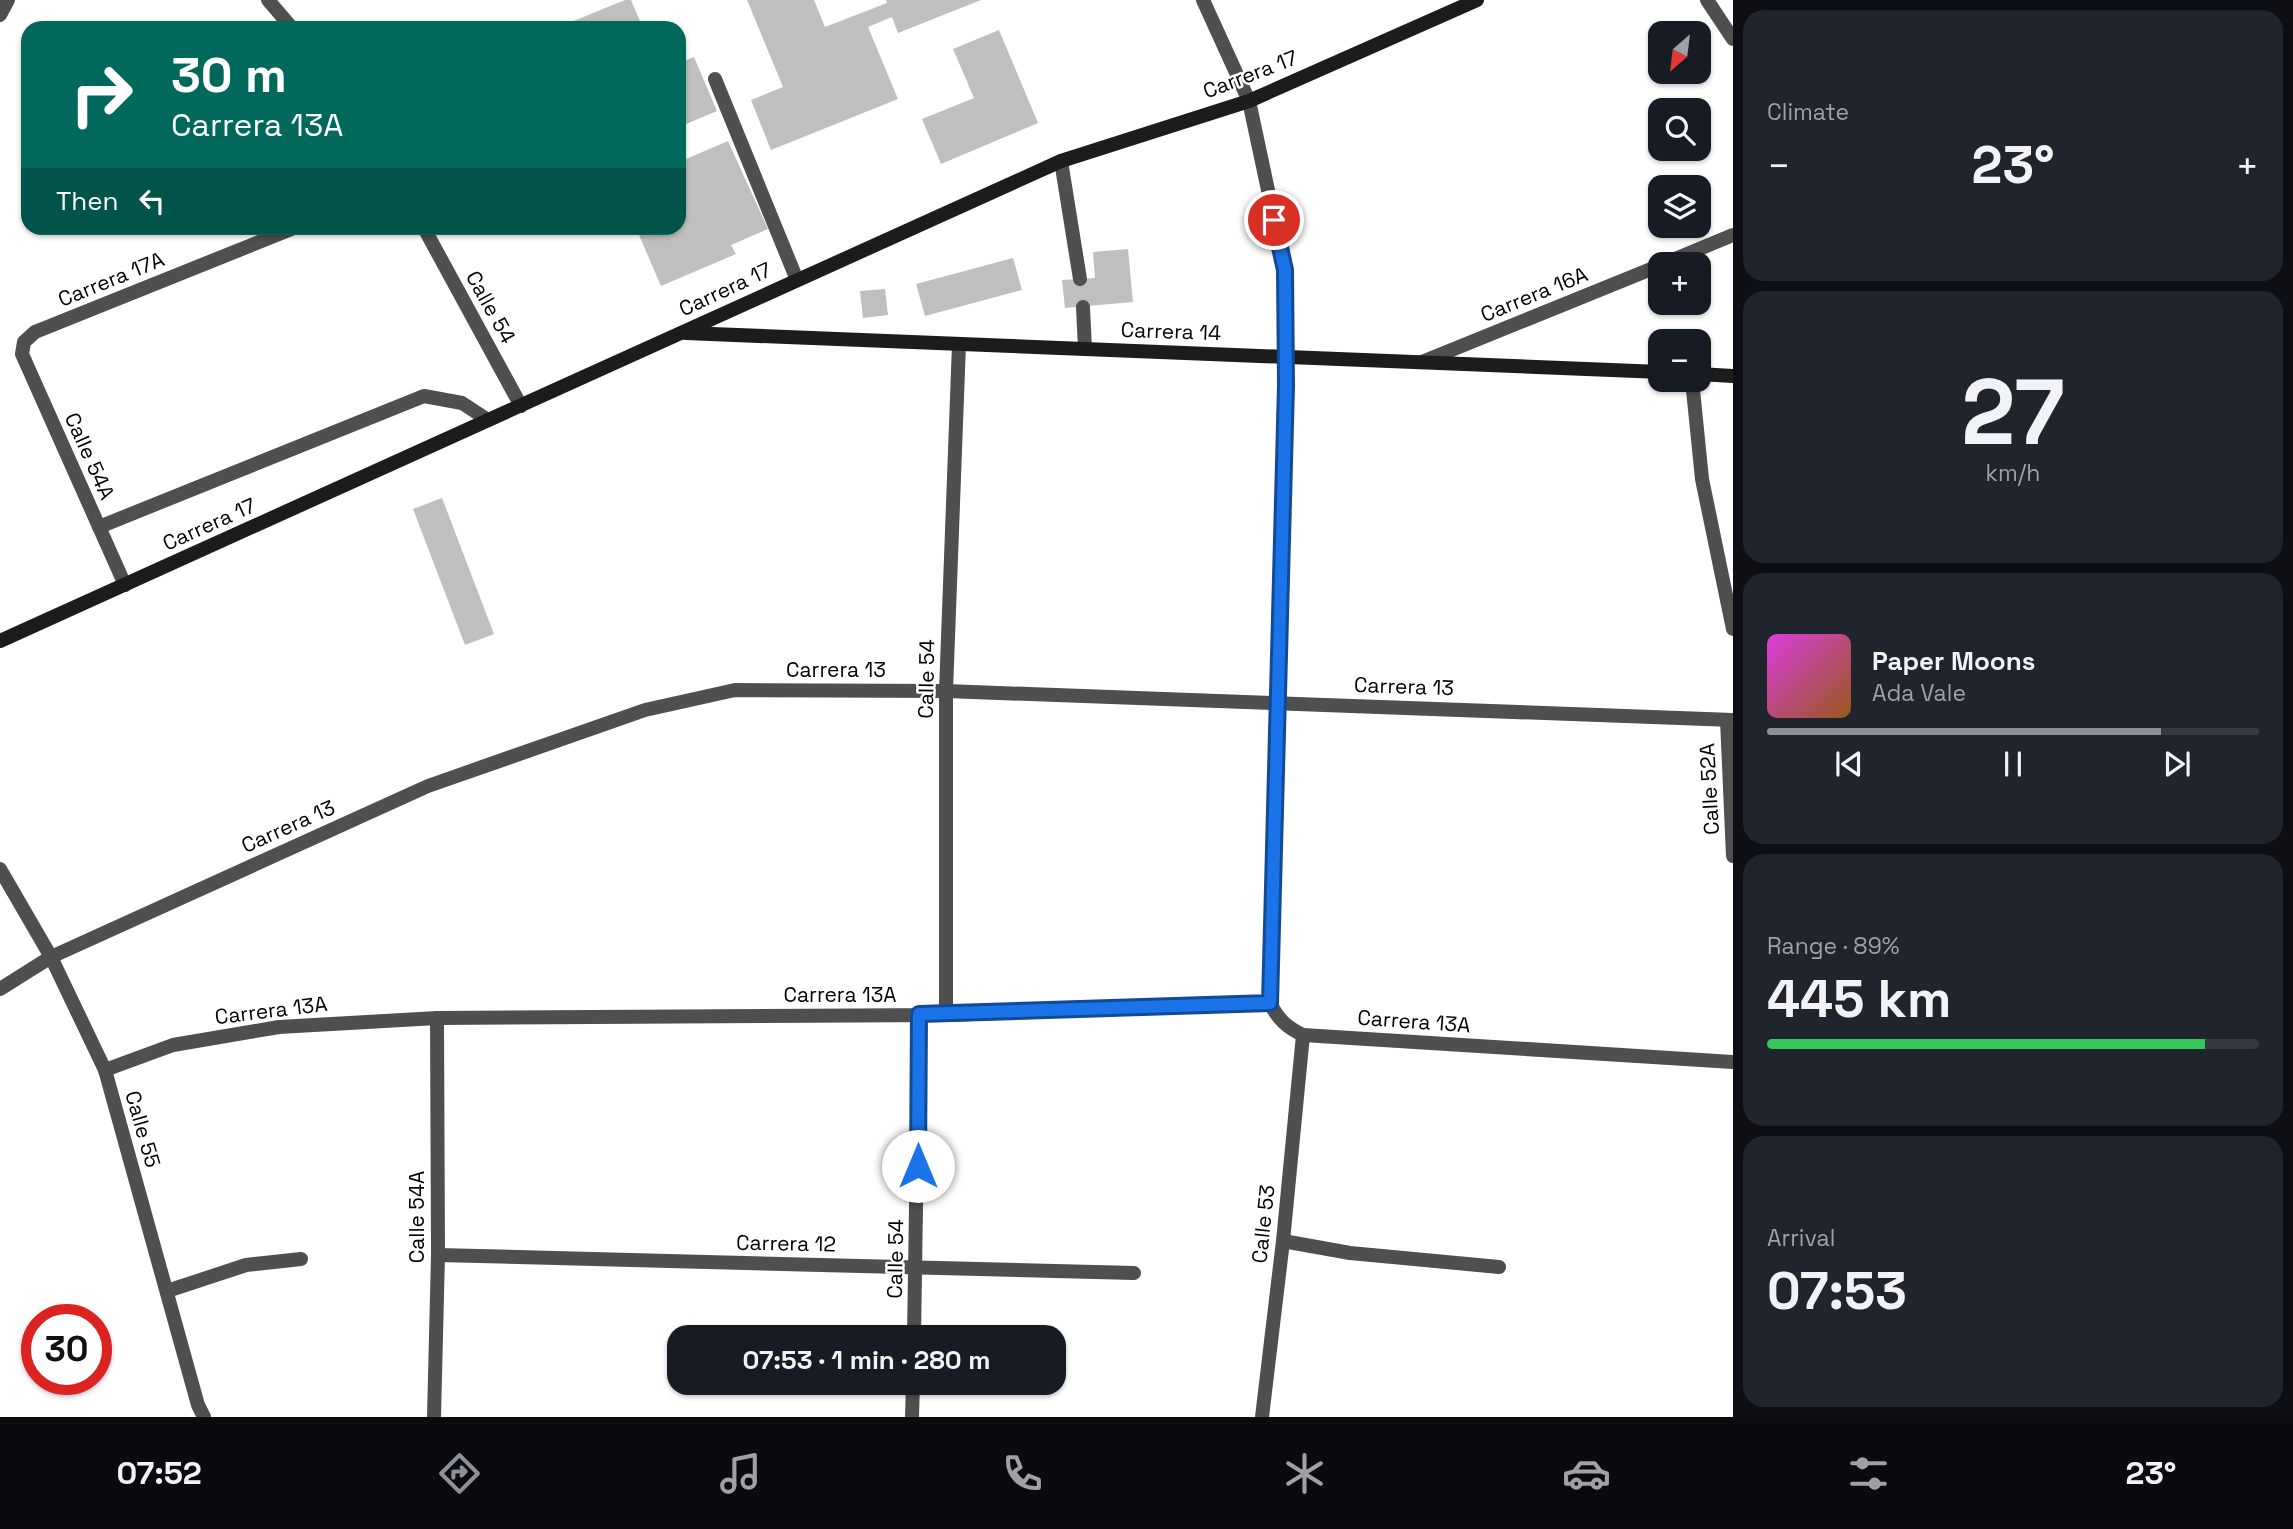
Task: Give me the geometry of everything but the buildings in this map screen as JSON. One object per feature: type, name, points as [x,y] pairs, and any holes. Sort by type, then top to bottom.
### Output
[{"type":"main road","name":"Carrera 17","points":[[0,641],[1061,161],[1250,101],[1477,0]]},
{"type":"main road","name":"Carrera 14","points":[[681,333],[1648,371]]},
{"type":"main road","points":[[1711,375],[1733,376]]},
{"type":"street","points":[[0,15],[8,0]]},
{"type":"street","points":[[268,0],[286,21]]},
{"type":"street","points":[[1203,0],[1250,101],[1285,270],[1270,1003],[1277,1017],[1288,1028],[1303,1035]]},
{"type":"street","points":[[1707,0],[1733,39]]},
{"type":"street","points":[[715,79],[797,280]]},
{"type":"street","points":[[1061,161],[1080,279]]},
{"type":"street","name":"Carrera 17A","points":[[24,342],[35,332],[277,235]]},
{"type":"street","name":"Calle 54","points":[[428,235],[521,406]]},
{"type":"street","name":"Carrera 16A","points":[[1693,252],[1733,235]]},
{"type":"street","name":"Carrera 16A","points":[[1422,362],[1648,271]]},
{"type":"street","points":[[1083,307],[1085,349]]},
{"type":"street","name":"Calle 54A","points":[[24,342],[22,354],[125,585]]},
{"type":"street","name":"Calle 54","points":[[946,1015],[946,691],[959,344]]},
{"type":"street","points":[[1693,392],[1702,479],[1733,629]]},
{"type":"street","points":[[99,527],[424,396],[462,403],[488,421]]},
{"type":"street","name":"Carrera 13","points":[[0,989],[51,957],[428,786],[645,710],[735,690],[946,691],[1730,720]]},
{"type":"street","name":"Calle 52A","points":[[1730,720],[1733,856]]},
{"type":"street","name":"Calle 55","points":[[0,869],[51,957],[105,1070],[198,1405],[204,1417]]},
{"type":"street","name":"Carrera 13A","points":[[105,1070],[173,1045],[279,1027],[437,1018],[946,1015],[1270,1003]]},
{"type":"street","name":"Calle 54","points":[[915,1325],[919,1014]]},
{"type":"street","name":"Calle 54A","points":[[434,1417],[438,1255],[437,1018]]},
{"type":"street","name":"Carrera 13A","points":[[1303,1035],[1733,1062]]},
{"type":"street","name":"Calle 53","points":[[1262,1417],[1303,1035]]},
{"type":"street","points":[[1283,1241],[1350,1253],[1499,1267]]},
{"type":"street","name":"Carrera 12","points":[[438,1255],[1134,1273]]},
{"type":"street","points":[[167,1291],[246,1265],[301,1259]]},
{"type":"street","points":[[912,1417],[913,1395]]},
{"type":"route","points":[[918,1166],[919,1014],[1270,1003],[1286,385],[1285,270],[1274,220]]}]
